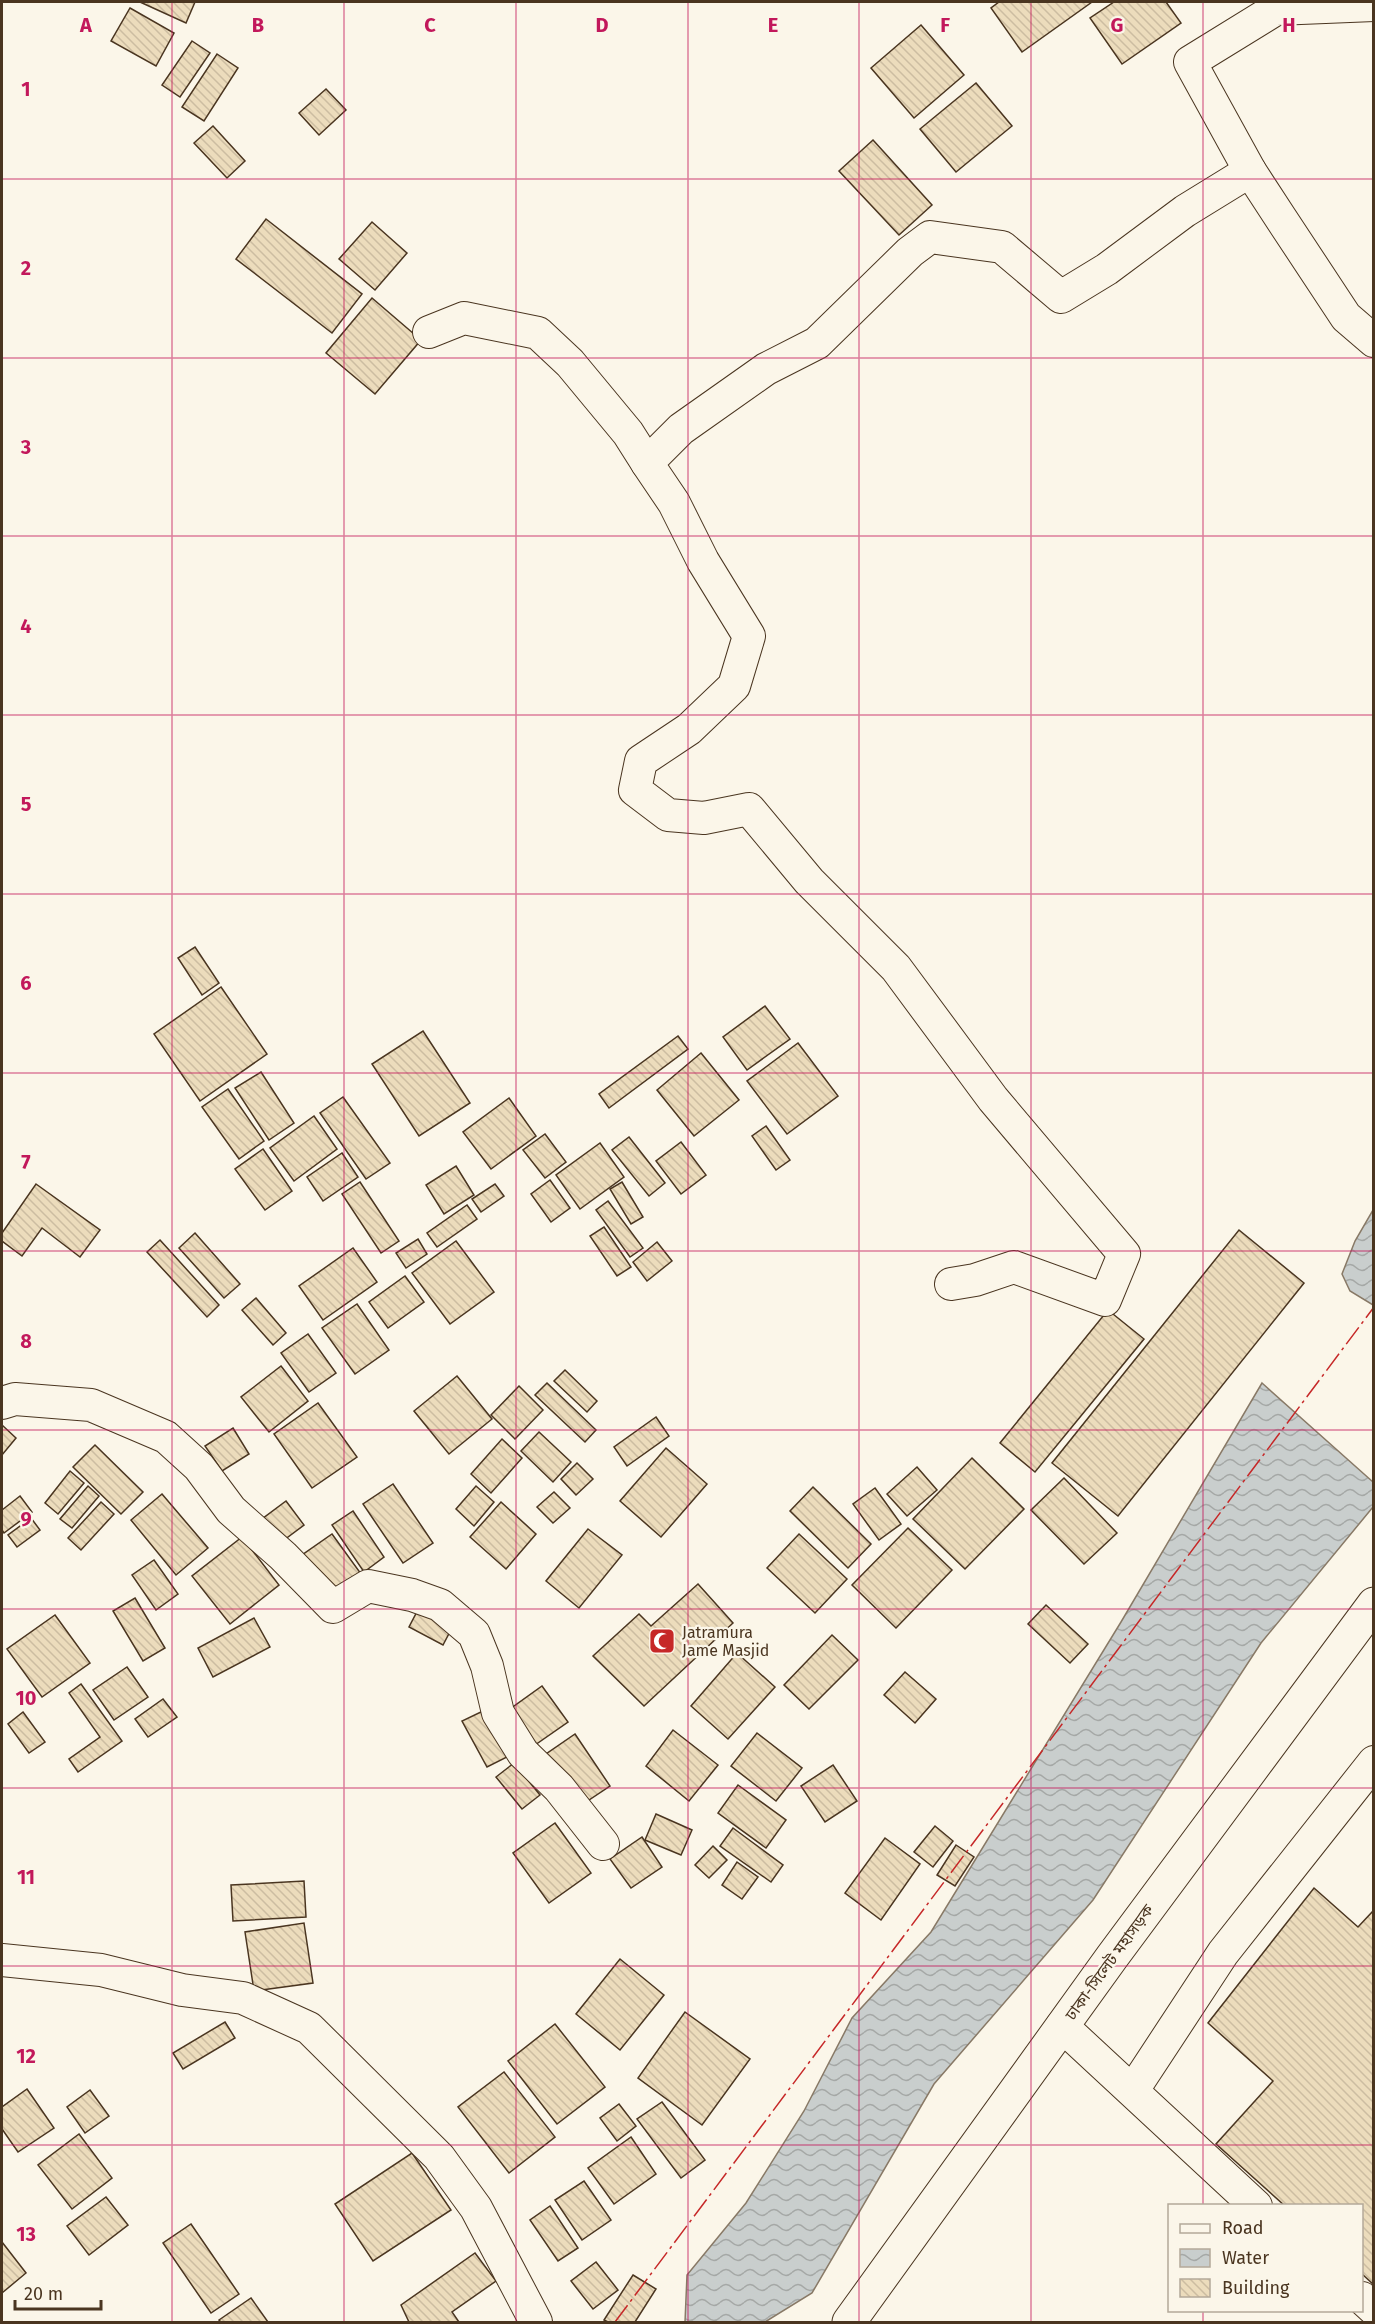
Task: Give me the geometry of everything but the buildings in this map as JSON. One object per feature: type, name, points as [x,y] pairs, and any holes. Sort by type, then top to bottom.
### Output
[{"type":"highway","name":"ঢাকা-সিলেট মহাসড়ক","points":[[849,2322],[1062,2026],[1374,1604]]},
{"type":"street","points":[[1374,5],[1276,9],[1190,62],[1250,171],[1346,317],[1374,341]]},
{"type":"street","points":[[647,463],[681,429],[766,369],[817,343],[910,252],[930,237],[1002,247],[1061,297],[1107,269],[1185,211],[1250,171]]},
{"type":"street","points":[[429,332],[464,318],[538,333],[570,363],[628,432],[674,503],[703,561],[749,636],[734,686],[689,729],[641,761],[635,790],[668,815],[704,818],[749,809],[809,881],[896,968],[993,1099],[1124,1254],[1105,1300],[1014,1267],[975,1280],[951,1284]]},
{"type":"street","points":[[2,1403],[15,1399],[91,1405],[166,1437],[199,1467],[231,1510],[283,1556],[333,1607],[368,1586],[412,1595],[440,1605],[474,1634],[487,1666],[498,1713],[523,1753],[559,1788],[603,1844]]},
{"type":"street","points":[[1133,2090],[1223,1953],[1374,1762]]},
{"type":"street","points":[[2,1960],[101,1970],[182,1990],[243,1998],[309,2028],[439,2157],[476,2208],[536,2322]]},
{"type":"street","points":[[1062,2026],[1255,2204]]},
{"type":"water","points":[[1373,1210],[1374,1305],[1350,1291],[1342,1274],[1355,1241]]},
{"type":"water","points":[[1262,1383],[1373,1482],[1373,1507],[1261,1643],[1093,1900],[934,2084],[812,2293],[765,2322],[685,2322],[687,2275],[746,2203],[804,2111],[852,2018],[931,1932],[1121,1622]]},
{"type":"power","points":[[615,2322],[1374,1307]]},
{"type":"place","name":"Jatramura Jame Masjid","points":[[662,1641]]}]
